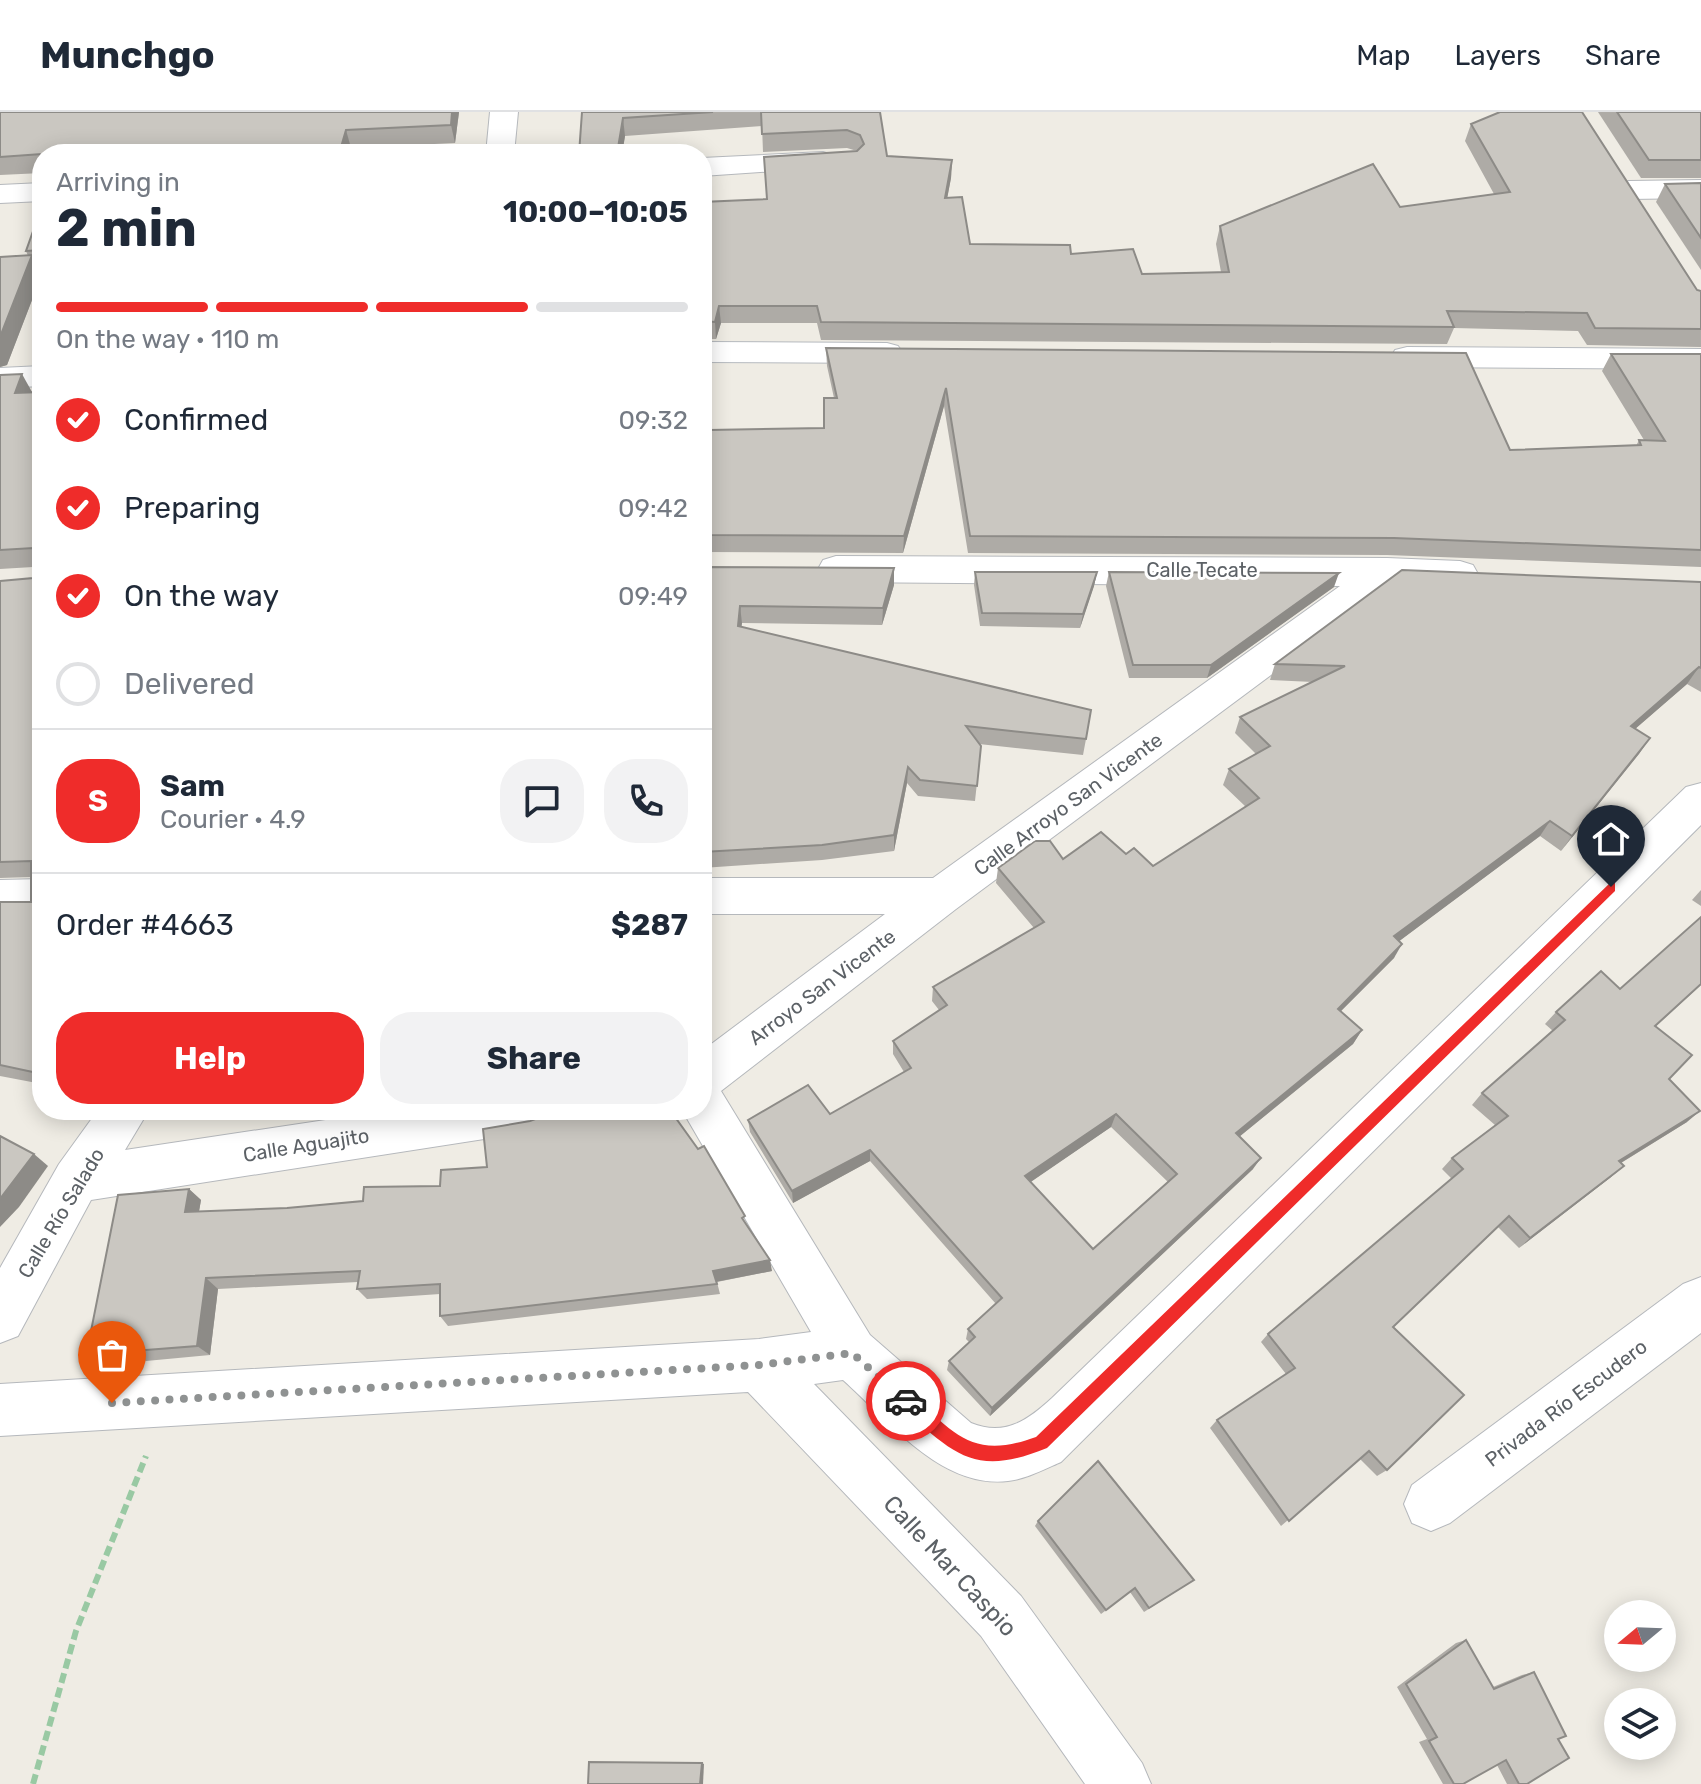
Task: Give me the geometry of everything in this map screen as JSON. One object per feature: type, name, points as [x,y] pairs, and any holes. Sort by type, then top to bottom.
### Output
[{"type":"street","points":[[501,144],[504,112]]},
{"type":"street","points":[[712,167],[847,160]]},
{"type":"street","points":[[1613,164],[1637,202],[1701,189]]},
{"type":"street","points":[[0,194],[32,192]]},
{"type":"street","points":[[712,352],[924,354]]},
{"type":"street","points":[[1384,357],[1701,359]]},
{"type":"street","points":[[0,378],[32,376]]},
{"type":"street","name":"Calle Tecate","points":[[798,568],[1387,571],[1497,575]]},
{"type":"street","name":"Calle Arroyo San Vicente","points":[[941,896],[1387,571]]},
{"type":"street","points":[[712,1120],[852,1353],[952,1442],[981,1454],[1010,1454],[1042,1443],[1071,1417],[1701,799]]},
{"type":"street","points":[[712,896],[941,896]]},
{"type":"street","name":"Arroyo San Vicente","points":[[712,1070],[941,896]]},
{"type":"street","points":[[0,898],[32,897]]},
{"type":"street","name":"Calle Río Salado","points":[[0,1318],[76,1180],[118,1120]]},
{"type":"street","name":"Calle Aguajito","points":[[76,1180],[469,1120]]},
{"type":"street","name":"Privada Río Escudero","points":[[1431,1504],[1701,1302]]},
{"type":"street","points":[[0,1410],[759,1365],[852,1353]]},
{"type":"street","name":"Calle Mar Caspio","points":[[759,1365],[1001,1616],[1121,1784]]},
{"type":"path","points":[[33,1784],[76,1631],[169,1400]]},
{"type":"building","points":[[0,112],[452,112],[451,125],[346,130],[342,144],[32,144],[32,155],[0,157]]},
{"type":"building","points":[[582,112],[713,112],[623,118],[619,144],[580,144]]},
{"type":"building","points":[[761,112],[880,112],[887,156],[952,160],[945,198],[962,197],[970,244],[1070,245],[1071,254],[1133,249],[1142,274],[1229,272],[1220,226],[1373,164],[1400,207],[1510,192],[1471,124],[1500,112],[1582,112],[1697,290],[1701,291],[1701,329],[1595,328],[1587,313],[1447,311],[1454,327],[821,322],[817,306],[719,306],[715,322],[712,322],[712,202],[767,199],[764,157],[857,151],[864,144],[860,135],[847,130],[762,134]]},
{"type":"building","points":[[1617,112],[1701,112],[1701,160],[1649,160]]},
{"type":"building","points":[[1701,183],[1701,238],[1665,184]]},
{"type":"building","points":[[32,234],[32,251],[26,251]]},
{"type":"building","points":[[32,255],[0,337],[0,257]]},
{"type":"building","points":[[826,348],[1466,353],[1510,450],[1641,445],[1639,440],[1665,441],[1611,354],[1701,354],[1701,550],[1394,538],[970,536],[946,388],[904,536],[712,535],[712,430],[824,428],[824,398],[837,398]]},
{"type":"building","points":[[22,374],[15,393],[32,392],[32,548],[0,550],[0,375]]},
{"type":"building","points":[[712,567],[894,568],[883,608],[740,606],[738,626],[1091,710],[1086,739],[966,726],[981,746],[977,786],[920,780],[908,767],[894,835],[822,845],[712,851]]},
{"type":"building","points":[[1402,570],[1701,582],[1701,668],[1631,726],[1650,738],[1572,836],[1550,821],[1394,936],[1402,944],[1338,1009],[1362,1030],[1236,1133],[1261,1158],[992,1408],[949,1361],[975,1337],[968,1329],[1002,1298],[870,1150],[792,1191],[748,1120],[808,1085],[830,1114],[911,1068],[893,1041],[947,1005],[933,987],[1044,922],[998,868],[1035,841],[1050,841],[1063,859],[1101,832],[1126,854],[1134,848],[1153,866],[1259,798],[1229,769],[1270,746],[1240,717],[1345,666],[1275,664]],"holes":[[[1116,1114],[1177,1174],[1093,1249],[1025,1176]]]},
{"type":"building","points":[[975,572],[1097,572],[1083,614],[982,613]]},
{"type":"building","points":[[1109,572],[1339,573],[1211,665],[1133,665]]},
{"type":"building","points":[[32,578],[32,1072],[0,1065],[0,902],[31,902],[31,861],[0,862],[0,581]]},
{"type":"building","points":[[1701,917],[1701,984],[1655,1026],[1692,1055],[1669,1079],[1700,1111],[1619,1161],[1624,1166],[1530,1238],[1509,1216],[1393,1327],[1464,1395],[1387,1470],[1369,1451],[1289,1521],[1217,1420],[1295,1368],[1268,1334],[1463,1169],[1452,1158],[1508,1116],[1482,1093],[1565,1020],[1556,1012],[1601,971],[1620,989]]},
{"type":"building","points":[[677,1120],[698,1149],[704,1146],[745,1216],[742,1218],[770,1260],[713,1271],[717,1284],[440,1316],[440,1284],[357,1289],[360,1271],[206,1278],[197,1346],[133,1351],[90,1336],[118,1195],[189,1189],[185,1212],[363,1201],[364,1187],[440,1186],[441,1170],[487,1167],[483,1129],[530,1121]]},
{"type":"building","points":[[0,1136],[34,1154],[0,1199]]},
{"type":"building","points":[[1098,1461],[1194,1580],[1149,1608],[1135,1588],[1106,1610],[1038,1521]]},
{"type":"building","points":[[1466,1640],[1494,1689],[1534,1672],[1566,1736],[1558,1739],[1569,1758],[1527,1784],[1519,1784],[1506,1760],[1463,1784],[1454,1784],[1429,1741],[1437,1737],[1406,1684]]},
{"type":"building","points":[[589,1762],[702,1763],[700,1784],[588,1784]]},
{"type":"way so far","points":[[112,1403],[759,1365],[852,1353],[906,1401]]},
{"type":"route","points":[[906,1401],[952,1442],[981,1454],[1010,1454],[1042,1443],[1611,887]]}]
